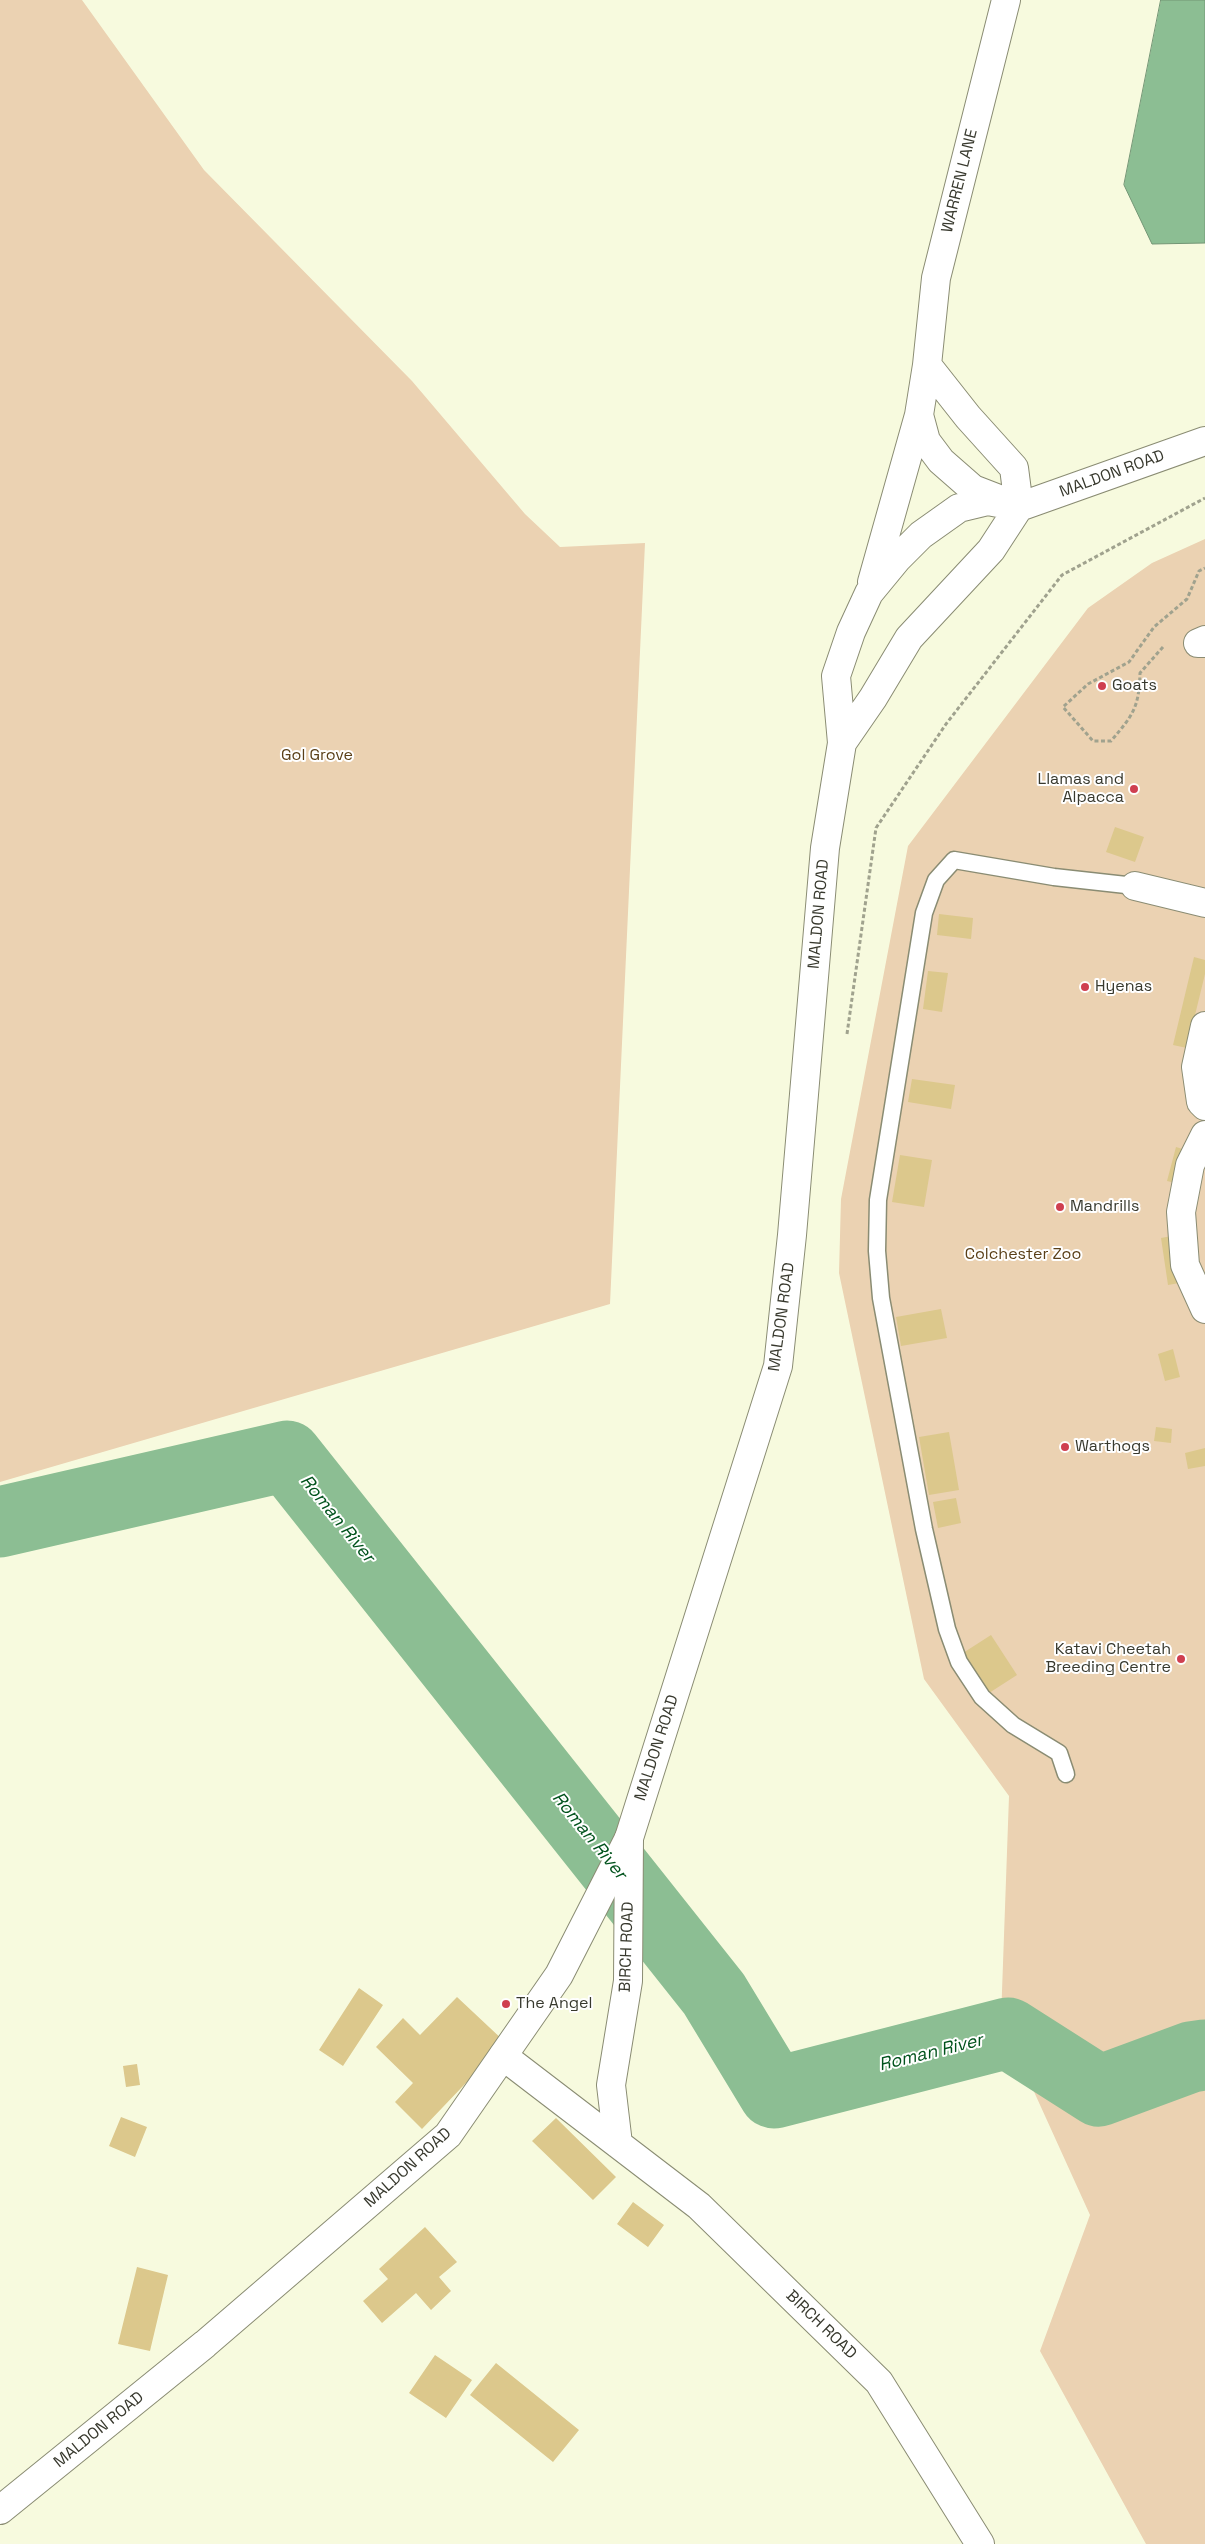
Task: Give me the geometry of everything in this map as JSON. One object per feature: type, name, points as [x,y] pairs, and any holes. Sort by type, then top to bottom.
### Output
[{"type":"main road","name":"WARREN LANE","points":[[1006,0],[936,278],[928,365],[919,415],[926,441],[941,461],[974,489],[1020,507]]},
{"type":"main road","points":[[928,365],[968,417],[1014,468],[1020,507]]},
{"type":"main road","points":[[869,594],[919,415]]},
{"type":"main road","name":"MALDON ROAD","points":[[0,2510],[205,2344],[448,2136],[559,1976],[629,1838],[778,1366],[792,1235],[824,856],[842,743],[836,676],[851,632],[869,594],[897,558],[915,541],[959,508],[988,501],[1020,507],[1205,441]]},
{"type":"main road","name":"MALDON ROAD","points":[[842,743],[874,698],[909,638],[991,550],[1020,507]]},
{"type":"main road","points":[[1135,886],[1205,903]]},
{"type":"main road","points":[[1205,1026],[1196,1068],[1202,1102],[1205,1106]]},
{"type":"main road","points":[[1205,1135],[1190,1165],[1181,1212],[1185,1265],[1205,1309]]},
{"type":"main road","name":"BIRCH ROAD","points":[[618,2144],[611,2085],[628,1981],[629,1838]]},
{"type":"main road","name":"BIRCH ROAD","points":[[503,2056],[699,2206],[880,2382],[980,2544]]},
{"type":"lane","points":[[1066,1774],[1059,1753],[1013,1725],[982,1697],[959,1662],[947,1629],[924,1529],[881,1298],[877,1251],[878,1200],[924,913],[936,880],[954,860],[1054,877],[1135,886]]},
{"type":"path","points":[[846,1040],[876,828],[946,724],[1062,574],[1205,498]]},
{"type":"path","points":[[1203,642],[1163,647],[1140,674],[1139,698],[1128,721],[1111,741],[1093,741],[1063,707],[1088,684],[1129,662],[1154,627],[1187,599],[1199,571],[1205,568]]},
{"type":"green space","name":"Gol Grove","points":[[0,0],[82,0],[204,170],[412,381],[525,514],[560,547],[645,543],[610,1304],[0,1482]]},
{"type":"green space","name":"Colchester Zoo","points":[[1205,539],[1205,2544],[1146,2544],[1040,2351],[1090,2215],[1001,2019],[1009,1796],[924,1679],[839,1273],[841,1199],[908,846],[1088,608],[1152,563]]},
{"type":"shaded area","points":[[1161,0],[1205,0],[1205,243],[1152,244],[1124,185]]},
{"type":"building","points":[[1115,827],[1144,837],[1135,862],[1106,852]]},
{"type":"building","points":[[939,914],[973,918],[971,939],[937,935]]},
{"type":"building","points":[[1194,957],[1205,960],[1205,974],[1187,1048],[1173,1045]]},
{"type":"building","points":[[928,971],[948,973],[942,1012],[923,1009]]},
{"type":"building","points":[[912,1079],[955,1085],[951,1109],[908,1102]]},
{"type":"building","points":[[1176,1147],[1189,1151],[1180,1184],[1167,1181]]},
{"type":"building","points":[[900,1155],[932,1160],[924,1207],[892,1202]]},
{"type":"building","points":[[1177,1235],[1185,1282],[1168,1285],[1161,1238]]},
{"type":"building","points":[[941,1309],[947,1338],[901,1346],[896,1317]]},
{"type":"building","points":[[1173,1349],[1180,1377],[1165,1381],[1158,1354]]},
{"type":"building","points":[[1156,1427],[1172,1429],[1171,1443],[1154,1441]]},
{"type":"building","points":[[949,1432],[959,1490],[929,1495],[919,1437]]},
{"type":"building","points":[[1205,1448],[1205,1466],[1188,1469],[1185,1453]]},
{"type":"building","points":[[956,1498],[961,1523],[938,1528],[933,1502]]},
{"type":"building","points":[[991,1635],[1017,1675],[989,1693],[963,1653]]},
{"type":"building","points":[[359,1988],[383,2005],[343,2066],[319,2050]]},
{"type":"building","points":[[457,1997],[505,2042],[422,2129],[395,2102],[413,2083],[376,2047],[403,2018],[420,2035]]},
{"type":"building","points":[[137,2064],[140,2085],[126,2087],[123,2066]]},
{"type":"building","points":[[121,2117],[147,2127],[135,2157],[109,2146]]},
{"type":"building","points":[[556,2118],[616,2177],[593,2200],[532,2141]]},
{"type":"building","points":[[633,2202],[664,2225],[648,2247],[617,2224]]},
{"type":"building","points":[[425,2227],[457,2262],[439,2277],[451,2291],[431,2310],[416,2293],[382,2323],[363,2301],[388,2279],[379,2269]]},
{"type":"building","points":[[137,2267],[168,2275],[150,2351],[118,2344]]},
{"type":"building","points":[[435,2355],[472,2380],[446,2418],[409,2393]]},
{"type":"building","points":[[496,2363],[579,2430],[553,2462],[470,2395]]},
{"type":"waterway","name":"Roman River","points":[[0,1522],[287,1456],[714,1994],[774,2093],[1008,2033],[1099,2091],[1191,2057],[1205,2055]]},
{"type":"place","name":"Goats","points":[[1102,686]]},
{"type":"place","name":"Llamas and Alpacca","points":[[1134,789]]},
{"type":"place","name":"Hyenas","points":[[1085,987]]},
{"type":"place","name":"Mandrills","points":[[1060,1207]]},
{"type":"place","name":"Warthogs","points":[[1065,1447]]},
{"type":"place","name":"Katavi Cheetah Breeding Centre","points":[[1181,1659]]},
{"type":"place","name":"The Angel","points":[[506,2004]]}]
